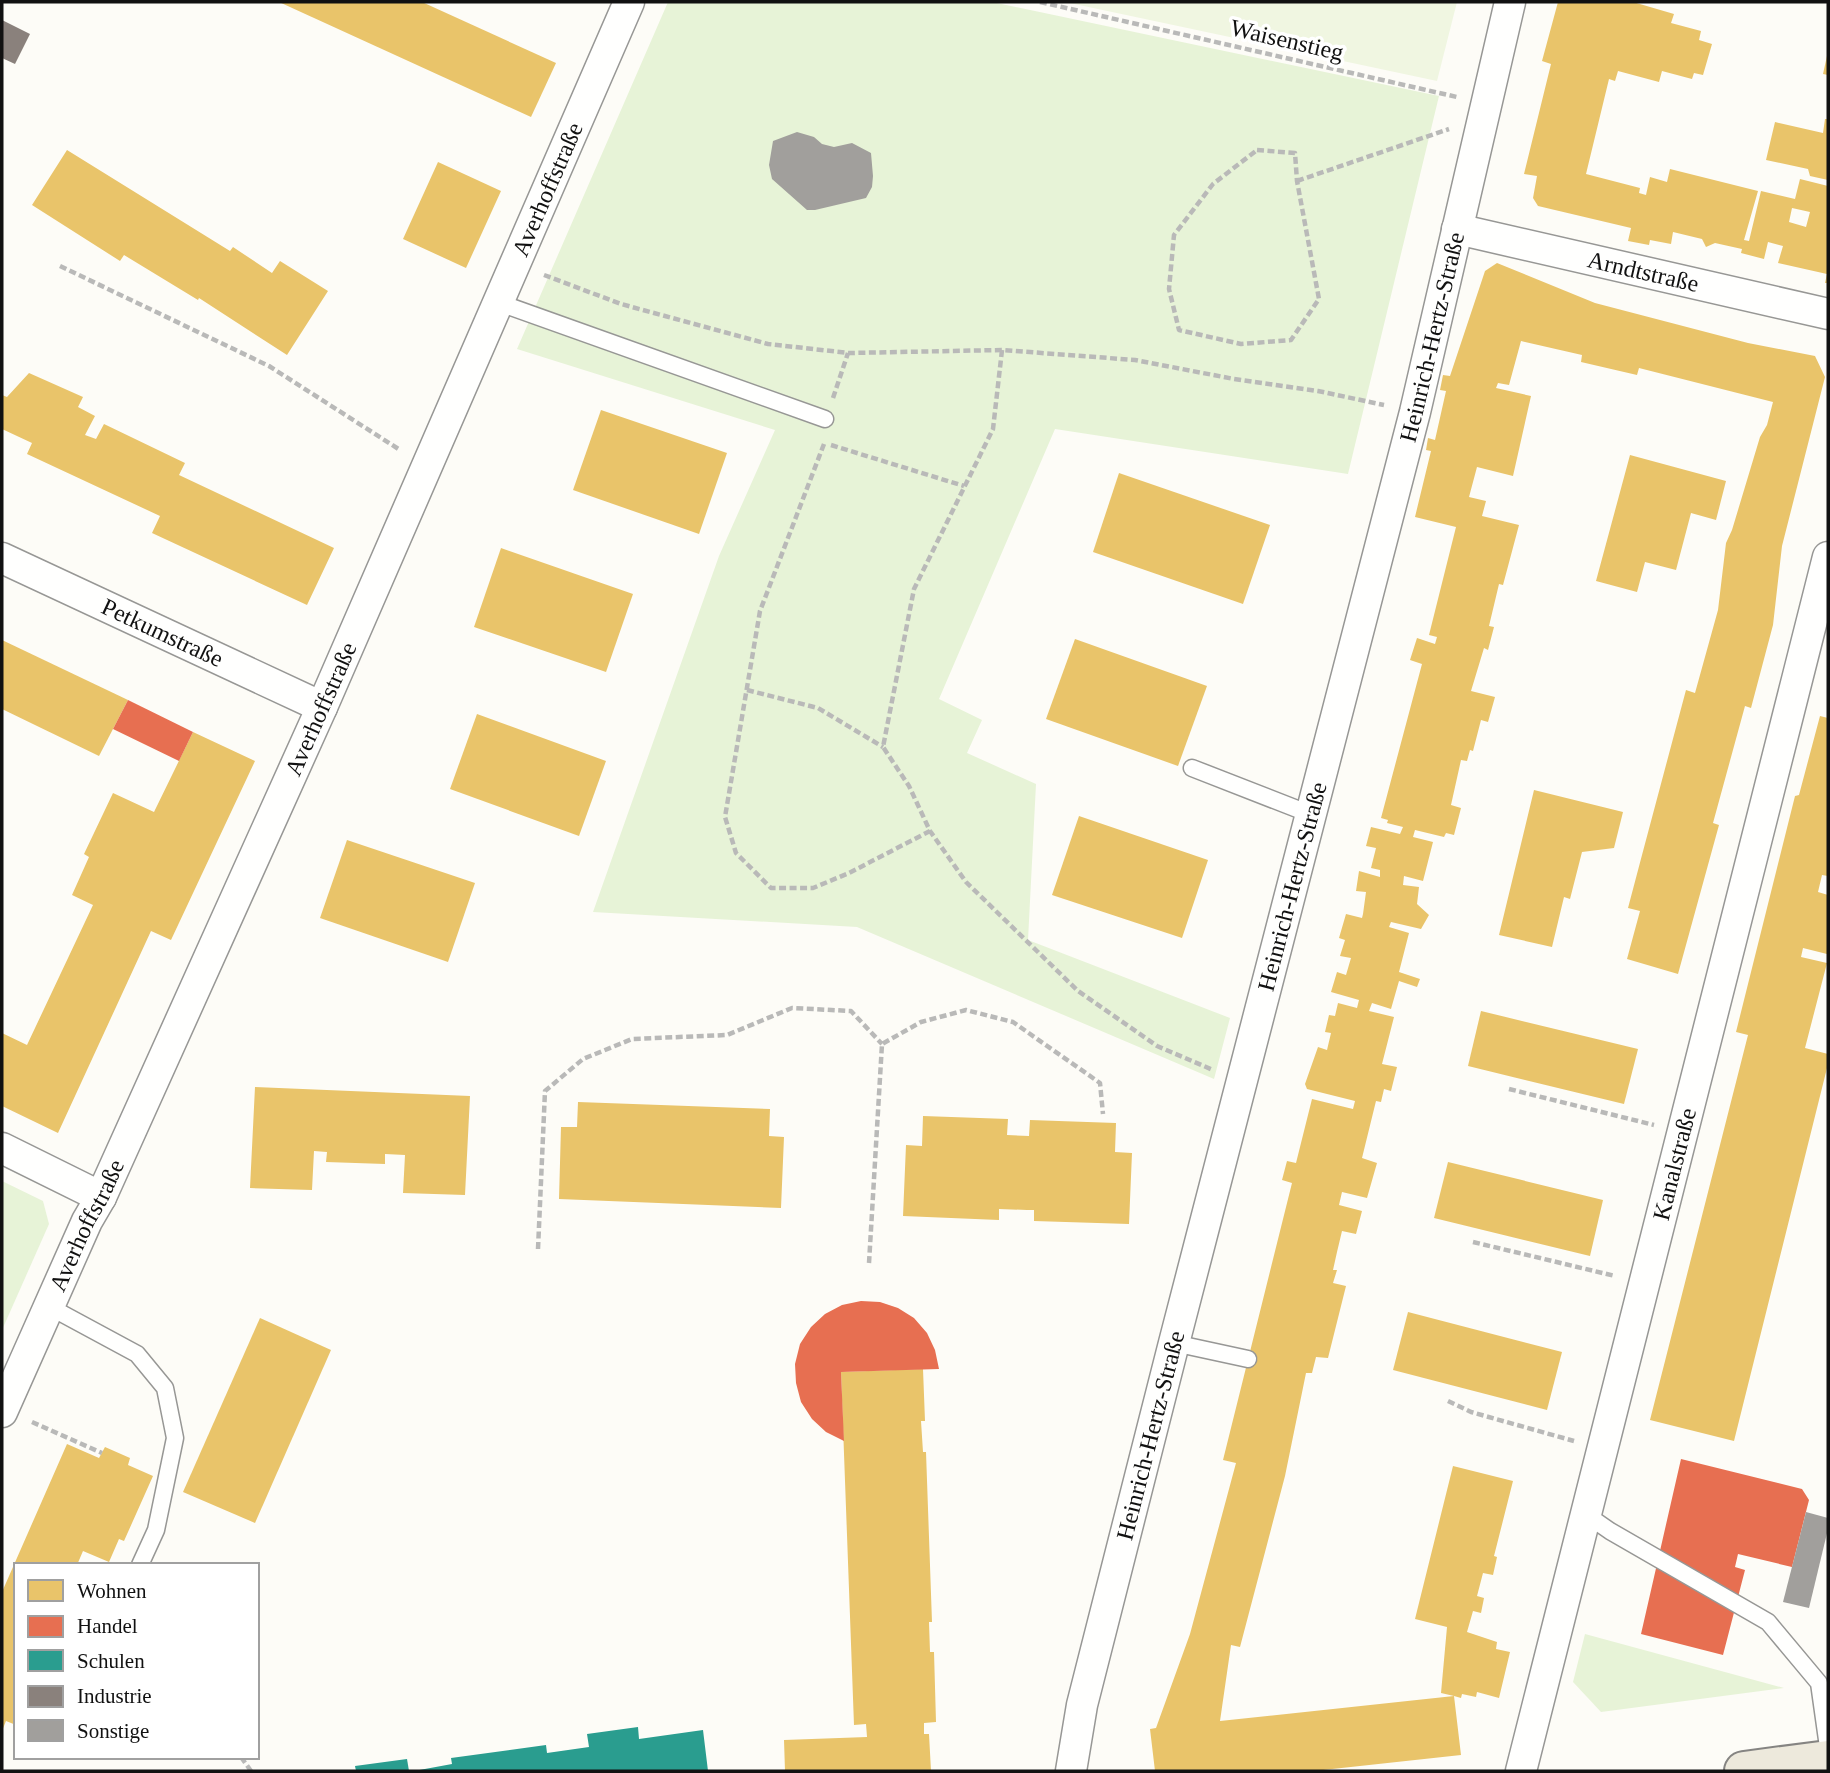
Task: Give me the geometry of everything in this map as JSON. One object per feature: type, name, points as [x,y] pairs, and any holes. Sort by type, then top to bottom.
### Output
[{"type":"main road","points":[[1744,1771],[1828,1760]]},
{"type":"street","name":"Averhoffstraße","points":[[2,1411],[87,1221],[102,1197],[322,707],[629,2]]},
{"type":"street","name":"Heinrich-Hertz-Straße","points":[[1071,1771],[1082,1705],[1240,1082],[1415,412],[1510,2]]},
{"type":"street","name":"Arndtstraße","points":[[1457,229],[1828,314]]},
{"type":"street","name":"Kanalstraße","points":[[1521,1771],[1828,557]]},
{"type":"street","name":"Petkumstraße","points":[[2,558],[322,707]]},
{"type":"street","points":[[2,1148],[102,1197]]},
{"type":"lane","points":[[497,302],[825,419]]},
{"type":"lane","points":[[1192,768],[1310,814]]},
{"type":"lane","points":[[48,1306],[137,1354],[165,1388],[175,1438],[156,1530],[141,1563]]},
{"type":"lane","points":[[1174,1343],[1248,1359]]},
{"type":"lane","points":[[1587,1515],[1768,1622],[1819,1683],[1828,1748]]},
{"type":"path","name":"Waisenstieg","points":[[1040,2],[1484,111]]},
{"type":"path","points":[[1297,181],[1484,111]]},
{"type":"path","points":[[1257,150],[1295,153],[1297,181],[1319,299],[1291,340],[1241,344],[1180,330],[1169,289],[1174,235],[1213,184],[1257,150]]},
{"type":"path","points":[[514,263],[621,304],[755,340],[849,353],[1002,350],[1135,360],[1234,379],[1318,391],[1415,412]]},
{"type":"path","points":[[60,266],[269,366],[425,467]]},
{"type":"path","points":[[883,747],[914,589],[993,429],[1002,350]]},
{"type":"path","points":[[825,419],[849,353]]},
{"type":"path","points":[[930,831],[849,873],[813,888],[771,887],[736,853],[725,817],[760,611],[825,443],[964,486]]},
{"type":"path","points":[[747,690],[818,708],[883,747],[909,786],[930,831],[966,882],[1078,991],[1157,1046],[1240,1082]]},
{"type":"path","points":[[538,1249],[545,1091],[583,1059],[632,1039],[727,1035],[792,1008],[851,1011],[882,1044],[869,1263]]},
{"type":"path","points":[[882,1044],[920,1022],[966,1010],[1013,1022],[1100,1083],[1103,1114]]},
{"type":"path","points":[[1509,1089],[1683,1132]]},
{"type":"path","points":[[1473,1242],[1645,1283]]},
{"type":"path","points":[[1448,1401],[1471,1412],[1603,1449]]},
{"type":"path","points":[[2,1411],[102,1453]]},
{"type":"green space","points":[[668,2],[992,2],[1439,96],[1348,474],[1055,429],[939,699],[982,720],[967,753],[1036,784],[1028,940],[1230,1018],[1214,1079],[857,927],[593,912],[719,556],[775,430],[517,349]]},
{"type":"green space","points":[[1065,2],[1457,2],[1437,81]]},
{"type":"green space","points":[[2,1181],[43,1201],[49,1224],[2,1330]]},
{"type":"green space","points":[[1585,1634],[1784,1688],[1601,1712],[1573,1682]]},
{"type":"building: Wohnen","points":[[279,2],[422,2],[556,63],[531,117]]},
{"type":"building: Wohnen","points":[[1558,2],[1633,2],[1674,14],[1671,23],[1701,31],[1699,40],[1712,44],[1703,75],[1694,73],[1692,79],[1662,71],[1659,82],[1618,71],[1615,81],[1609,79],[1586,174],[1640,188],[1639,193],[1646,195],[1650,177],[1667,182],[1670,169],[1758,191],[1744,240],[1749,241],[1761,191],[1795,199],[1800,179],[1828,186],[1828,283],[1825,283],[1827,274],[1778,263],[1783,246],[1768,242],[1764,259],[1741,253],[1742,249],[1715,243],[1706,247],[1702,239],[1673,232],[1671,244],[1650,240],[1649,245],[1628,241],[1631,228],[1538,206],[1533,198],[1537,176],[1524,174],[1551,64],[1542,61]],"holes":[[[1792,208],[1810,212],[1806,227],[1789,222]]]},
{"type":"building: Wohnen","points":[[1828,56],[1828,75],[1823,74]]},
{"type":"building: Wohnen","points":[[1825,119],[1828,119],[1828,180],[1810,176],[1808,169],[1766,160],[1775,122],[1823,133]]},
{"type":"building: Wohnen","points":[[67,150],[230,251],[233,247],[272,273],[280,261],[328,291],[287,355],[199,298],[198,300],[124,255],[120,261],[32,205]]},
{"type":"building: Wohnen","points":[[438,162],[501,191],[466,268],[403,239]]},
{"type":"building: Wohnen","points":[[1497,263],[1595,303],[1748,343],[1815,356],[1825,377],[1782,546],[1773,625],[1751,708],[1745,706],[1713,823],[1719,825],[1678,974],[1627,959],[1640,911],[1628,908],[1686,690],[1695,693],[1718,610],[1726,543],[1773,402],[1639,368],[1637,375],[1581,362],[1582,355],[1521,341],[1509,385],[1498,383],[1496,388],[1531,396],[1513,476],[1477,467],[1469,497],[1486,501],[1482,516],[1519,525],[1503,585],[1499,584],[1489,626],[1494,627],[1488,650],[1484,648],[1471,691],[1495,697],[1488,722],[1481,720],[1473,751],[1470,750],[1467,761],[1461,760],[1451,805],[1461,808],[1454,835],[1446,833],[1444,837],[1415,830],[1413,837],[1433,842],[1423,881],[1404,876],[1403,885],[1419,887],[1417,904],[1429,915],[1421,929],[1391,922],[1389,927],[1409,933],[1399,972],[1420,979],[1417,987],[1399,981],[1391,1009],[1372,1003],[1369,1011],[1394,1017],[1382,1064],[1397,1067],[1391,1091],[1384,1089],[1381,1102],[1376,1101],[1362,1158],[1377,1163],[1367,1198],[1342,1192],[1339,1205],[1362,1211],[1356,1234],[1342,1231],[1333,1270],[1337,1270],[1333,1283],[1346,1286],[1328,1358],[1316,1357],[1312,1373],[1306,1373],[1285,1476],[1240,1647],[1231,1645],[1220,1721],[1454,1696],[1461,1755],[1314,1771],[1155,1771],[1150,1729],[1156,1728],[1190,1634],[1236,1463],[1223,1460],[1292,1183],[1282,1180],[1287,1161],[1296,1163],[1312,1099],[1353,1109],[1355,1101],[1307,1089],[1305,1084],[1318,1047],[1327,1050],[1331,1033],[1325,1032],[1329,1015],[1335,1016],[1338,1003],[1357,1008],[1359,1000],[1331,992],[1337,972],[1346,975],[1351,958],[1340,956],[1345,940],[1339,938],[1346,914],[1362,918],[1363,914],[1366,892],[1356,891],[1359,871],[1380,877],[1380,870],[1371,868],[1376,848],[1366,846],[1371,827],[1400,834],[1403,827],[1387,823],[1388,820],[1381,818],[1422,664],[1410,660],[1417,638],[1435,644],[1437,637],[1429,635],[1456,527],[1415,517],[1431,451],[1426,450],[1428,438],[1435,440],[1446,391],[1440,390],[1443,375],[1450,376],[1485,271]]},
{"type":"building: Wohnen","points":[[29,373],[83,397],[78,407],[95,416],[85,435],[96,439],[104,424],[185,463],[179,475],[334,548],[307,605],[152,533],[160,516],[27,454],[32,443],[2,429],[2,395],[7,397]]},
{"type":"building: Wohnen","points":[[601,410],[727,453],[699,534],[573,490]]},
{"type":"building: Wohnen","points":[[1630,455],[1726,481],[1716,520],[1691,513],[1676,570],[1645,562],[1637,592],[1596,581]]},
{"type":"building: Wohnen","points":[[1119,473],[1270,525],[1243,604],[1093,552]]},
{"type":"building: Wohnen","points":[[501,548],[633,594],[606,672],[474,627]]},
{"type":"building: Wohnen","points":[[1075,639],[1207,686],[1178,766],[1046,719]]},
{"type":"building: Wohnen","points":[[2,640],[128,700],[99,756],[2,709]]},
{"type":"building: Wohnen","points":[[477,714],[606,761],[579,836],[450,789]]},
{"type":"building: Wohnen","points":[[1820,716],[1828,718],[1828,876],[1822,875],[1818,892],[1828,895],[1828,947],[1827,954],[1803,948],[1801,957],[1827,963],[1805,1048],[1828,1054],[1828,1064],[1734,1441],[1650,1420],[1748,1035],[1736,1032],[1795,796],[1799,795]]},
{"type":"building: Wohnen","points":[[193,732],[255,761],[171,940],[151,931],[58,1133],[2,1106],[2,1033],[27,1045],[93,905],[72,895],[89,857],[84,854],[113,793],[154,812]]},
{"type":"building: Wohnen","points":[[1534,790],[1623,812],[1614,848],[1582,852],[1570,899],[1564,897],[1552,947],[1499,935]]},
{"type":"building: Wohnen","points":[[1079,816],[1208,860],[1182,938],[1052,895]]},
{"type":"building: Wohnen","points":[[347,840],[475,883],[448,962],[320,918]]},
{"type":"building: Wohnen","points":[[1481,1011],[1638,1049],[1624,1104],[1468,1066]]},
{"type":"building: Wohnen","points":[[255,1087],[470,1096],[465,1195],[403,1193],[405,1155],[385,1154],[385,1164],[326,1162],[327,1152],[314,1151],[312,1190],[250,1188]]},
{"type":"building: Wohnen","points":[[578,1102],[770,1109],[769,1136],[784,1137],[781,1208],[559,1199],[561,1127],[577,1127]]},
{"type":"building: Wohnen","points":[[923,1116],[1008,1119],[1007,1135],[1029,1136],[1030,1120],[1116,1123],[1115,1152],[1132,1153],[1129,1224],[1034,1221],[1034,1210],[999,1209],[999,1220],[903,1216],[906,1145],[922,1146]]},
{"type":"building: Wohnen","points":[[1448,1162],[1603,1200],[1590,1256],[1434,1218]]},
{"type":"building: Wohnen","points":[[1408,1312],[1562,1352],[1547,1410],[1393,1370]]},
{"type":"building: Wohnen","points":[[260,1318],[331,1350],[255,1523],[183,1492]]},
{"type":"building: Wohnen","points":[[923,1369],[925,1421],[921,1421],[923,1452],[926,1452],[932,1622],[929,1622],[930,1652],[934,1652],[936,1722],[924,1723],[924,1734],[929,1734],[931,1771],[785,1771],[784,1740],[867,1737],[866,1724],[854,1725],[841,1372]]},
{"type":"building: Wohnen","points":[[67,1444],[99,1458],[105,1447],[130,1458],[128,1465],[153,1476],[124,1541],[119,1539],[109,1562],[83,1551],[78,1563],[15,1563]]},
{"type":"building: Wohnen","points":[[1453,1466],[1513,1481],[1494,1556],[1497,1557],[1493,1575],[1483,1573],[1477,1596],[1484,1598],[1481,1613],[1473,1611],[1467,1632],[1497,1642],[1496,1649],[1510,1652],[1499,1698],[1477,1692],[1476,1697],[1462,1694],[1461,1698],[1441,1693],[1447,1627],[1415,1619]]},
{"type":"building: Wohnen","points":[[14,1565],[14,1724],[6,1721],[2,1731],[2,1592]]},
{"type":"building: Handel","points":[[128,700],[193,732],[179,761],[113,729]]},
{"type":"building: Handel","points":[[861,1301],[880,1302],[898,1308],[914,1318],[927,1333],[935,1350],[939,1369],[841,1372],[844,1441],[826,1432],[812,1419],[801,1402],[795,1364],[800,1344],[811,1327],[825,1314],[842,1305]]},
{"type":"building: Handel","points":[[1681,1459],[1802,1489],[1809,1500],[1792,1567],[1738,1554],[1735,1567],[1745,1570],[1723,1655],[1641,1634]]},
{"type":"building: Schulen","points":[[638,1727],[639,1739],[703,1730],[708,1771],[414,1771],[452,1764],[451,1758],[546,1745],[547,1753],[589,1747],[587,1734]]},
{"type":"building: Schulen","points":[[407,1759],[409,1771],[356,1771],[355,1766]]},
{"type":"building: Industrie","points":[[2,20],[30,34],[15,64],[2,58]]},
{"type":"building: Sonstige","points":[[797,132],[814,137],[822,144],[834,147],[852,143],[871,153],[872,187],[866,198],[807,210],[772,179],[769,165],[773,141]]},
{"type":"building: Sonstige","points":[[1806,1512],[1828,1518],[1828,1529],[1809,1608],[1783,1602]]}]
